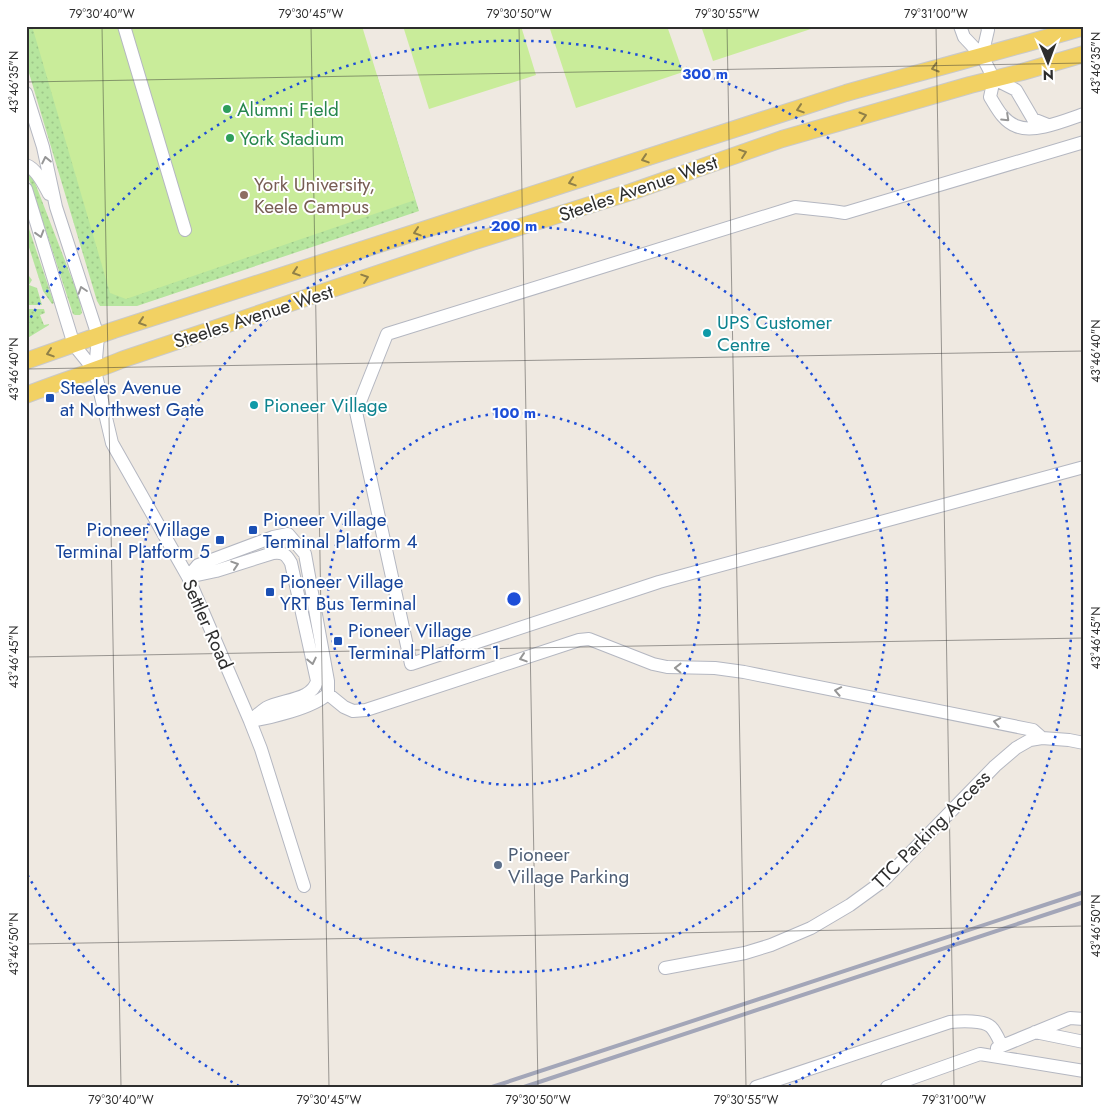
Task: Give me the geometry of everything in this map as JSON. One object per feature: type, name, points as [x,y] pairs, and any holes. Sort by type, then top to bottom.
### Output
[{"type":"main road","name":"Steeles Avenue West","points":[[26,361],[846,94],[1084,27]]},
{"type":"main road","name":"Steeles Avenue West","points":[[26,395],[124,359],[472,242],[631,192],[782,139],[1084,54]]},
{"type":"street","points":[[124,26],[185,230]]},
{"type":"street","points":[[960,26],[964,37],[982,56],[994,79],[1016,90],[1033,119],[1048,125]]},
{"type":"street","points":[[982,56],[988,30],[987,26]]},
{"type":"street","points":[[994,79],[990,97],[1002,115],[1016,127],[1032,129],[1084,114]]},
{"type":"street","points":[[26,94],[43,148],[56,207],[98,336],[95,371]]},
{"type":"street","points":[[1084,142],[845,213],[795,207],[387,334],[356,412],[411,664],[659,582],[1084,467]]},
{"type":"street","points":[[26,165],[31,166],[56,207]]},
{"type":"street","points":[[26,190],[74,345],[95,371]]},
{"type":"street","name":"Settler Road","points":[[95,371],[112,443],[188,577],[261,749],[304,886]]},
{"type":"street","points":[[188,577],[198,565],[273,537],[288,534],[305,554],[328,681],[328,694]]},
{"type":"street","points":[[188,577],[216,571],[273,552],[287,555],[291,563],[317,681],[308,694],[266,708],[250,722]]},
{"type":"street","points":[[328,694],[344,707],[353,711],[366,710],[579,640],[589,639],[653,664],[667,667],[715,668],[744,672],[1033,730],[1042,738]]},
{"type":"street","points":[[250,722],[318,702],[328,694]]},
{"type":"street","name":"TTC Parking Access","points":[[665,968],[745,953],[771,945],[811,928],[850,905],[882,881],[994,766],[1016,748],[1030,740],[1042,738],[1084,743]]},
{"type":"street","points":[[887,1087],[1002,1046],[1070,1018],[1084,1020]]},
{"type":"street","points":[[756,1087],[950,1022],[966,1021],[991,1026],[1002,1046]]},
{"type":"street","points":[[1035,1032],[1084,1042]]},
{"type":"street","points":[[980,1054],[1084,1071]]},
{"type":"green space","name":"York Stadium","points":[[26,26],[119,26],[377,75],[419,211],[137,306],[100,306],[26,63]]},
{"type":"green space","name":"York Stadium","points":[[32,26],[362,26],[415,200],[126,299],[110,293]]},
{"type":"green space","points":[[403,26],[521,26],[536,75],[429,109]]},
{"type":"green space","points":[[549,26],[667,26],[683,72],[576,108]]},
{"type":"green space","points":[[701,26],[817,26],[817,27],[713,61]]},
{"type":"green space","points":[[29,173],[32,175],[79,297],[82,313],[80,315],[73,314],[28,176]]},
{"type":"green space","points":[[26,220],[54,303],[52,304],[43,291],[26,238]]},
{"type":"green space","points":[[26,272],[32,280],[29,285],[37,288],[42,305],[26,305]]},
{"type":"green space","points":[[26,309],[44,309],[45,313],[40,315],[44,325],[49,325],[26,339]]},
{"type":"railway","points":[[492,1087],[1084,892]]},
{"type":"railway","points":[[524,1087],[1084,902]]},
{"type":"place","name":"Alumni Field","points":[[227,109]]},
{"type":"place","name":"York Stadium","points":[[230,138]]},
{"type":"place","name":"York University, Keele Campus","points":[[244,195]]},
{"type":"place","name":"UPS Customer Centre","points":[[707,333]]},
{"type":"place","name":"Steeles Avenue at Northwest Gate","points":[[50,398]]},
{"type":"place","name":"Pioneer Village","points":[[254,405]]},
{"type":"place","name":"Pioneer Village Terminal Platform 4","points":[[253,530]]},
{"type":"place","name":"Pioneer Village Terminal Platform 5","points":[[220,540]]},
{"type":"place","name":"Pioneer Village YRT Bus Terminal","points":[[270,592]]},
{"type":"place","name":"Pioneer Village Terminal Platform 1","points":[[338,641]]},
{"type":"place","name":"Pioneer Village Parking","points":[[498,865]]}]
